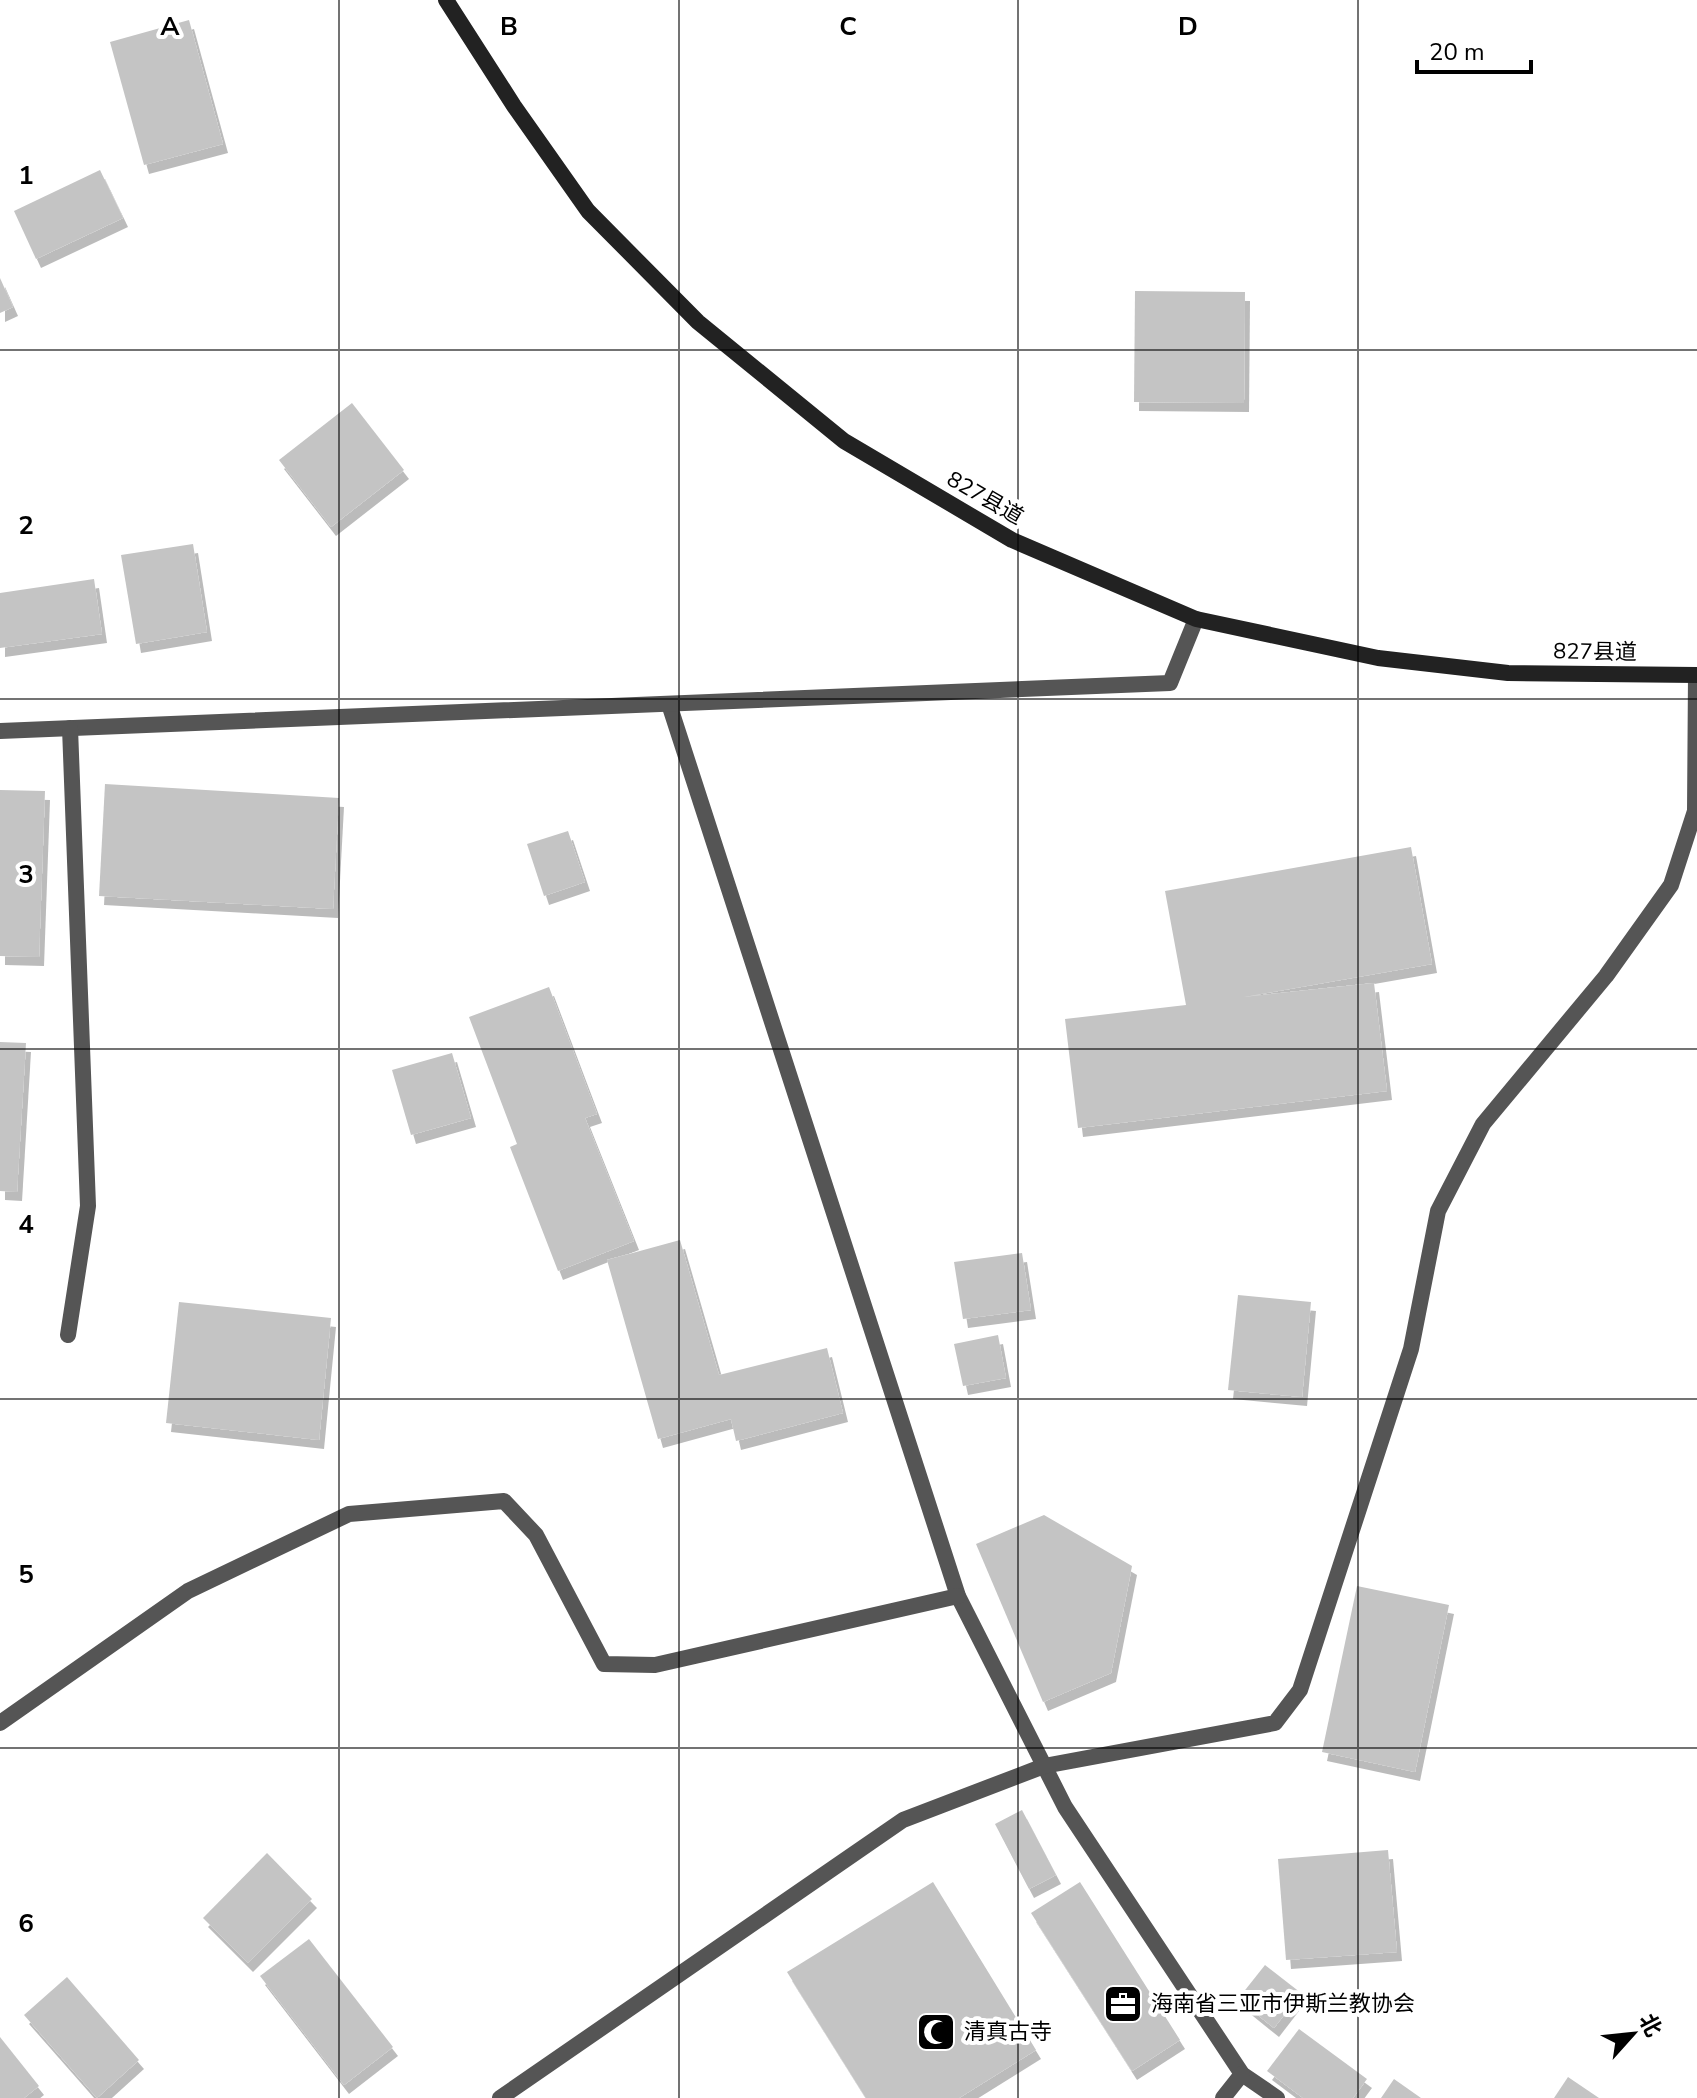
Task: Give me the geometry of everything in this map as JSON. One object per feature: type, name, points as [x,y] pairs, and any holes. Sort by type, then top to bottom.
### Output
[{"type":"main road","name":"827县道","points":[[446,0],[514,106],[588,211],[710,332],[844,441],[1012,540],[1196,619],[1378,658],[1493,671],[1697,675]]},
{"type":"street","points":[[0,731],[1170,683],[1196,619]]},
{"type":"street","points":[[500,2098],[903,1820],[1044,1766],[1275,1723],[1300,1690],[1411,1349],[1438,1211],[1483,1124],[1606,976],[1671,885],[1695,811],[1697,675]]},
{"type":"street","points":[[669,704],[958,1596],[1065,1807],[1242,2074],[1277,2098]]},
{"type":"street","points":[[68,1335],[88,1206],[70,728]]},
{"type":"street","points":[[0,1723],[188,1591],[349,1514],[504,1501],[536,1535],[604,1664],[655,1665],[958,1596]]},
{"type":"street","points":[[1223,2098],[1242,2074]]},
{"type":"building","points":[[189,20],[223,144],[144,165],[110,42]]},
{"type":"building","points":[[100,170],[123,218],[36,259],[14,211]]},
{"type":"building","points":[[0,278],[13,307],[0,313]]},
{"type":"building","points":[[1135,291],[1245,292],[1244,403],[1134,402]]},
{"type":"building","points":[[352,403],[404,470],[331,527],[279,460]]},
{"type":"building","points":[[193,544],[207,632],[136,644],[121,555]]},
{"type":"building","points":[[94,579],[102,634],[0,648],[0,593]]},
{"type":"building","points":[[105,784],[339,798],[333,909],[99,896]]},
{"type":"building","points":[[0,790],[45,791],[39,957],[0,956]]},
{"type":"building","points":[[568,831],[585,882],[544,896],[527,844]]},
{"type":"building","points":[[1411,847],[1432,964],[1244,997],[1374,983],[1387,1091],[1078,1128],[1065,1019],[1186,1005],[1165,891]]},
{"type":"building","points":[[549,987],[597,1114],[585,1118],[634,1241],[558,1271],[510,1147],[517,1144],[469,1017]]},
{"type":"building","points":[[0,1042],[26,1043],[17,1192],[0,1191]]},
{"type":"building","points":[[452,1053],[471,1118],[411,1135],[392,1070]]},
{"type":"building","points":[[680,1240],[719,1375],[827,1348],[843,1413],[736,1441],[731,1419],[658,1439],[607,1260]]},
{"type":"building","points":[[1022,1253],[1031,1310],[963,1319],[954,1262]]},
{"type":"building","points":[[1238,1295],[1311,1302],[1302,1397],[1228,1390]]},
{"type":"building","points":[[179,1302],[331,1318],[319,1440],[166,1423]]},
{"type":"building","points":[[998,1335],[1006,1378],[963,1386],[954,1344]]},
{"type":"building","points":[[1044,1515],[1132,1566],[1111,1673],[1043,1702],[976,1544]]},
{"type":"building","points":[[1357,1586],[1449,1605],[1415,1772],[1322,1752]]},
{"type":"building","points":[[1022,1810],[1056,1875],[1029,1889],[995,1824]]},
{"type":"building","points":[[1388,1850],[1397,1952],[1286,1960],[1278,1859]]},
{"type":"building","points":[[267,1853],[312,1899],[248,1963],[203,1918]]},
{"type":"building","points":[[933,1882],[1036,2050],[959,2098],[866,2098],[787,1972]]},
{"type":"building","points":[[1080,1882],[1180,2040],[1132,2071],[1031,1913]]},
{"type":"building","points":[[309,1939],[393,2047],[344,2085],[260,1976]]},
{"type":"building","points":[[1265,1965],[1301,1993],[1274,2028],[1238,1999]]},
{"type":"building","points":[[67,1977],[139,2060],[97,2098],[24,2015]]},
{"type":"building","points":[[1299,2029],[1367,2079],[1353,2098],[1303,2098],[1267,2071]]},
{"type":"building","points":[[0,2037],[39,2086],[24,2098],[0,2098]]},
{"type":"building","points":[[1568,2077],[1599,2098],[1554,2098]]},
{"type":"building","points":[[1394,2079],[1421,2098],[1381,2098]]},
{"type":"place","name":"海南省三亚市伊斯兰教协会","points":[[1123,2004]]},
{"type":"place","name":"清真古寺","points":[[936,2032]]}]
